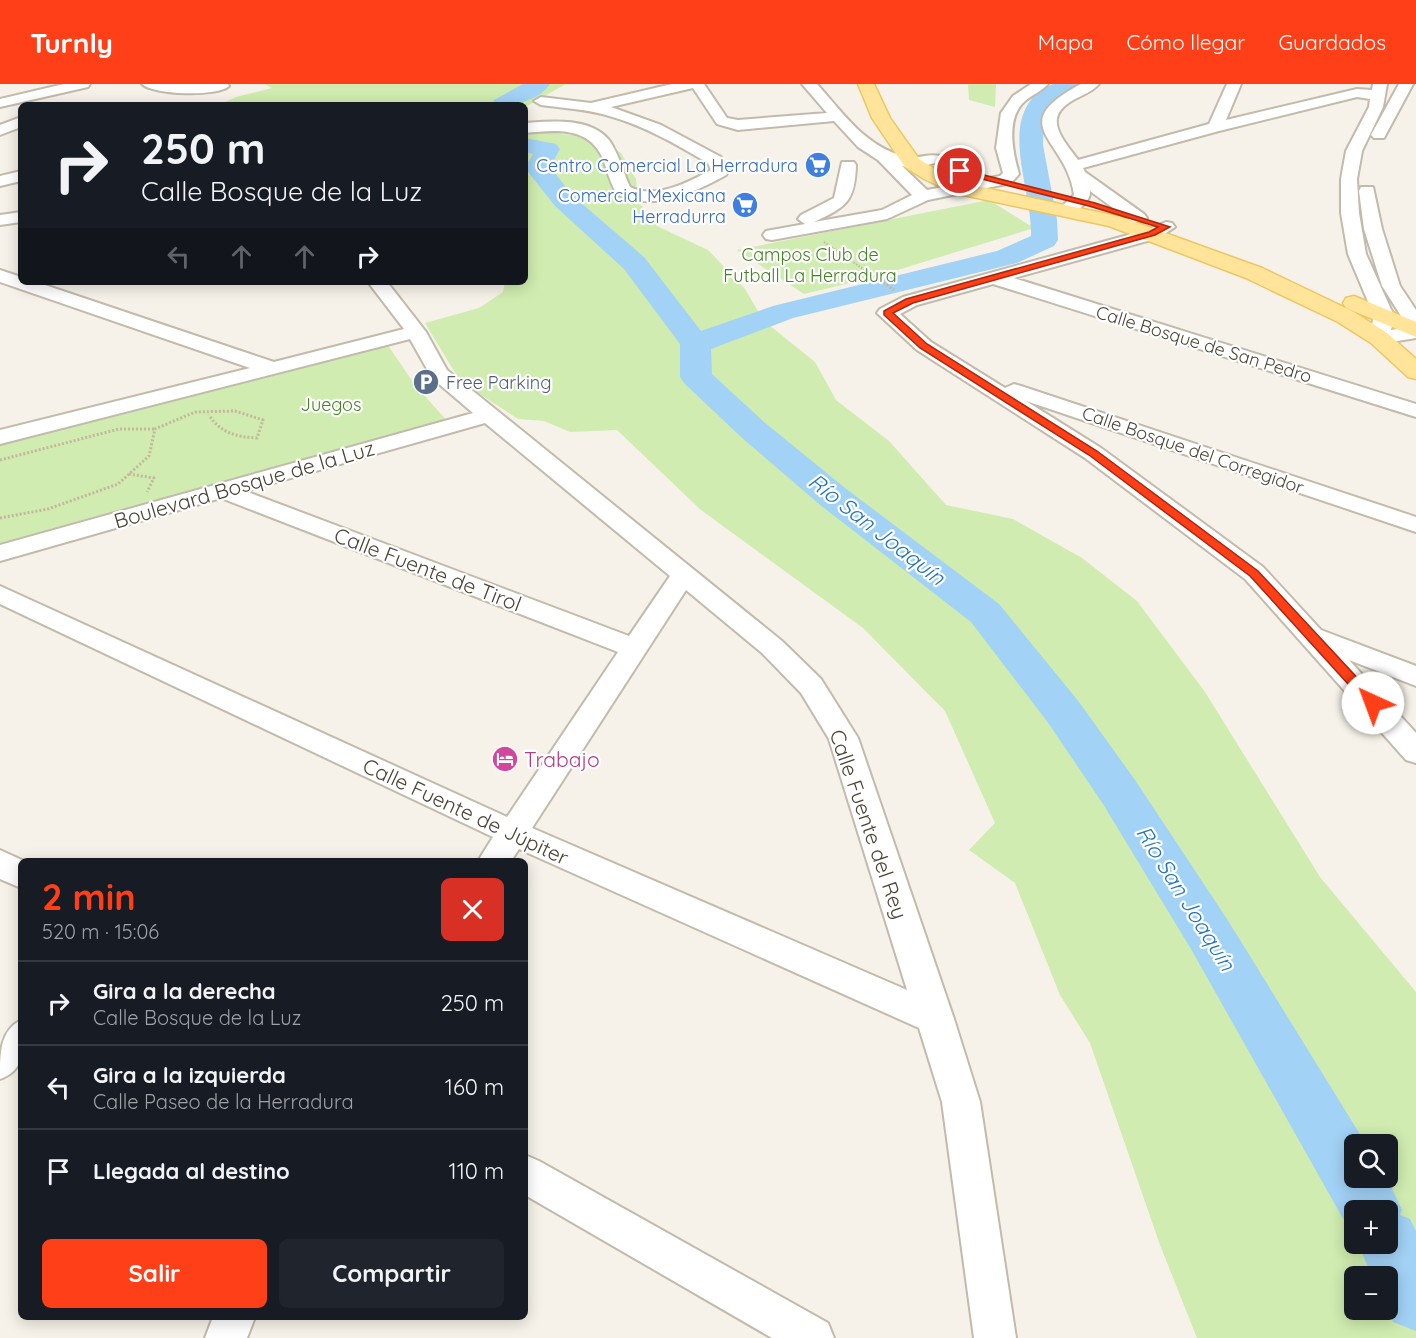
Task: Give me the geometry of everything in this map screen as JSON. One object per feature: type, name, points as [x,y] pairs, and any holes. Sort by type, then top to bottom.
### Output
[{"type":"main road","points":[[866,84],[881,118],[912,163],[961,189],[994,186]]},
{"type":"main road","points":[[883,84],[896,117],[910,140],[934,159],[950,167],[994,186],[1152,226],[1270,266],[1416,331]]},
{"type":"main road","points":[[1152,226],[1346,317],[1411,362]]},
{"type":"street","points":[[0,103],[58,87],[83,84]]},
{"type":"street","points":[[150,84],[189,90],[222,87]]},
{"type":"street","points":[[593,107],[691,84]]},
{"type":"street","points":[[697,84],[722,121],[738,125],[838,116]]},
{"type":"street","points":[[809,84],[863,144],[884,157],[923,196]]},
{"type":"street","points":[[994,186],[1011,174],[1004,148],[1008,113],[1018,99],[1041,84]]},
{"type":"street","points":[[1092,84],[1058,102],[1051,109],[1048,119],[1053,138],[1077,171],[1152,226]]},
{"type":"street","points":[[1215,127],[1234,84]]},
{"type":"street","points":[[1406,84],[1354,151],[1349,179],[1350,213],[1357,254],[1384,316],[1379,338],[1416,331]]},
{"type":"street","points":[[1077,171],[1215,127],[1378,90],[1366,186],[1370,212],[1391,286],[1416,325]]},
{"type":"street","points":[[528,128],[552,126],[577,129],[595,135],[603,144],[623,190],[637,196],[665,194],[697,185],[720,172],[715,159],[684,142],[622,115],[593,107],[541,100]]},
{"type":"street","points":[[0,130],[18,123]]},
{"type":"street","points":[[884,157],[912,163],[934,159]]},
{"type":"street","points":[[884,157],[887,214]]},
{"type":"street","points":[[848,165],[847,191],[841,203],[772,235],[887,214],[923,196],[961,189]]},
{"type":"street","points":[[1071,205],[1083,193],[1077,171]]},
{"type":"street","points":[[0,181],[18,177]]},
{"type":"street","points":[[841,203],[856,219]]},
{"type":"street","points":[[0,220],[18,217]]},
{"type":"street","points":[[1152,226],[910,301],[887,313],[924,346],[1093,453],[1254,573],[1416,752]]},
{"type":"street","points":[[0,276],[18,282]]},
{"type":"street","name":"Calle Bosque de San Pedro","points":[[991,277],[1416,411]]},
{"type":"street","points":[[27,285],[272,368]]},
{"type":"street","name":"Calle Fuente del Rey","points":[[384,285],[416,332],[440,374],[772,647],[812,686],[843,738],[936,1019],[961,1102],[995,1338]]},
{"type":"street","points":[[0,437],[416,332]]},
{"type":"street","name":"Calle Bosque del Corregidor","points":[[971,375],[1416,525]]},
{"type":"street","name":"Boulevard Bosque de la Luz","points":[[0,553],[488,415]]},
{"type":"street","points":[[0,416],[34,428]]},
{"type":"street","name":"Calle Fuente de Tirol","points":[[221,490],[634,648]]},
{"type":"street","points":[[496,858],[683,576]]},
{"type":"street","name":"Calle Fuente de Júpiter","points":[[0,594],[513,833],[936,1019]]},
{"type":"street","points":[[1312,637],[1416,676]]},
{"type":"street","points":[[0,863],[18,873]]},
{"type":"street","points":[[0,1062],[18,1040]]},
{"type":"street","points":[[528,1176],[813,1338]]},
{"type":"street","points":[[226,1338],[233,1320]]},
{"type":"path","points":[[805,229],[887,285]]},
{"type":"path","points":[[0,460],[118,429],[155,429],[195,412],[235,411],[263,420],[257,438],[236,437],[215,426],[209,415]]},
{"type":"path","points":[[0,518],[48,509],[118,483],[149,456],[155,429]]},
{"type":"path","points":[[129,474],[154,478],[136,514]]},
{"type":"green space","points":[[264,84],[566,84],[528,105],[528,102],[225,102],[272,88]]},
{"type":"green space","points":[[968,84],[996,84],[995,107],[969,100]]},
{"type":"green space","points":[[528,133],[593,137],[621,153],[636,179],[638,201],[657,226],[708,250],[745,289],[764,321],[815,362],[836,400],[889,441],[946,505],[1013,519],[1082,558],[1137,601],[1205,692],[1320,877],[1416,992],[1416,1338],[1197,1338],[1160,1245],[1090,1043],[1060,995],[1015,883],[969,850],[995,823],[945,711],[863,628],[701,510],[617,430],[570,432],[544,421],[518,419],[460,381],[425,323],[479,308],[503,292],[504,285],[528,285]]},
{"type":"green space","name":"Campos Club de Futball La Herradura","points":[[989,200],[1034,228],[875,277],[804,294],[737,250]]},
{"type":"green space","name":"Juegos","points":[[385,341],[415,385],[449,423],[0,550],[0,439]]},
{"type":"waterway","points":[[507,102],[539,84]]},
{"type":"waterway","name":"Río San Joaquín","points":[[695,344],[783,312],[1007,257],[1044,240],[1044,217],[1032,145],[1032,117],[1036,107],[1043,99],[1071,84]]},
{"type":"waterway","points":[[528,146],[548,149],[537,168],[564,201],[634,263],[695,344]]},
{"type":"waterway","name":"Río San Joaquín","points":[[695,344],[696,377],[752,429],[832,496],[985,613],[1064,713],[1119,792],[1209,934],[1366,1200]]},
{"type":"waterway","name":"Río San Joaquín","points":[[1394,1254],[1416,1299]]},
{"type":"place","name":"Centro Comercial La Herradura","points":[[818,165]]},
{"type":"place","name":"Comercial Mexicana Herradurra","points":[[745,205]]},
{"type":"place","name":"Free Parking","points":[[426,382]]},
{"type":"place","name":"Trabajo","points":[[505,759]]},
{"type":"route","points":[[960,171],[992,181],[1092,204],[1166,227],[1152,234],[910,301],[887,313],[924,346],[1093,453],[1254,573],[1373,703]]}]
